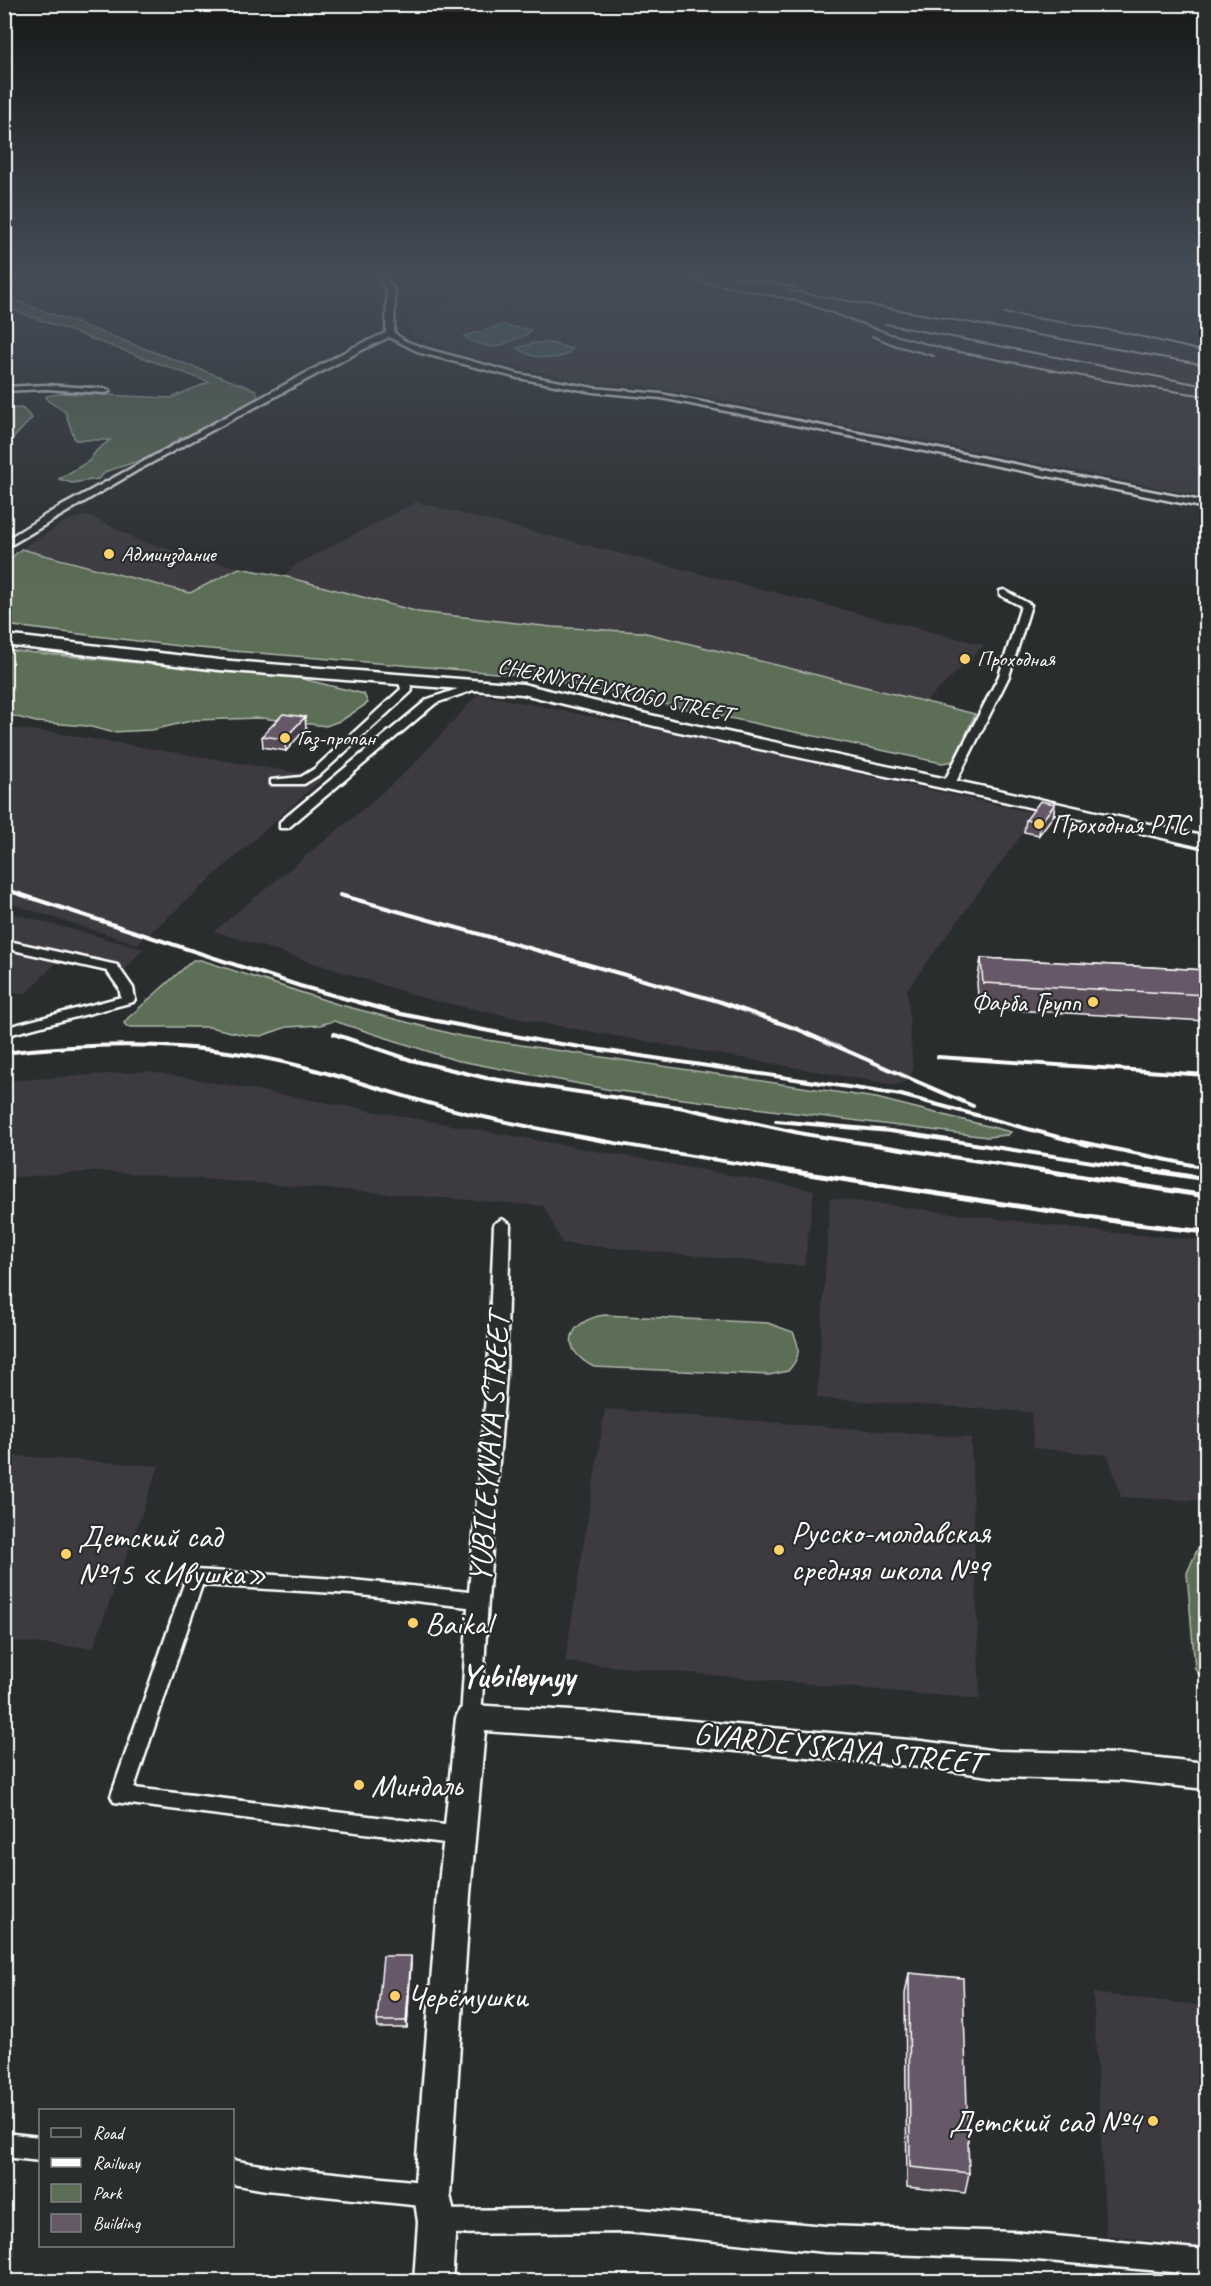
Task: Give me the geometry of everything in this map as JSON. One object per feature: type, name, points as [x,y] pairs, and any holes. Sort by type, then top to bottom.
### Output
[{"type":"main road","name":"CHERNYSHEVSKOGO STREET","points":[[4,640],[219,664],[523,689],[671,725],[949,784],[1206,843]]},
{"type":"main road","name":"GVARDEYSKAYA STREET","points":[[471,1718],[588,1725],[921,1754],[998,1764],[1121,1767],[1206,1776]]},
{"type":"main road","name":"YUBILEYNAYA STREET","points":[[432,2282],[434,2208],[460,1836],[471,1718]]},
{"type":"street","points":[[4,546],[52,515],[135,468],[292,384]]},
{"type":"street","points":[[557,384],[662,396],[1202,504],[1206,512]]},
{"type":"street","points":[[4,389],[46,387],[106,391]]},
{"type":"street","points":[[949,784],[1004,676],[1026,604],[1004,593]]},
{"type":"street","points":[[275,782],[304,780],[318,771],[406,690],[412,680],[431,695],[432,701]]},
{"type":"street","points":[[284,825],[432,701],[481,684]]},
{"type":"street","points":[[4,944],[112,968],[126,988],[128,999],[4,1032]]},
{"type":"street","name":"YUBILEYNAYA STREET","points":[[471,1718],[478,1600],[498,1374],[502,1224]]},
{"type":"street","points":[[460,1836],[122,1796],[195,1577],[352,1587],[478,1600]]},
{"type":"street","points":[[4,2145],[39,2149]]},
{"type":"street","points":[[234,2172],[434,2208],[627,2220],[825,2239],[1012,2245],[1206,2263]]},
{"type":"shaded area","points":[[594,384],[1206,384],[1206,497],[685,393],[640,386]]},
{"type":"shaded area","points":[[416,502],[984,645],[971,658],[974,659],[966,663],[924,703],[642,632],[552,627],[419,612],[283,576],[297,564]]},
{"type":"shaded area","points":[[89,515],[142,542],[239,568],[190,593],[21,549],[66,521]]},
{"type":"shaded area","points":[[478,694],[690,736],[1037,814],[907,989],[913,1071],[907,1081],[895,1085],[525,1020],[423,998],[214,931],[367,806],[412,766]]},
{"type":"shaded area","points":[[4,728],[51,732],[324,777],[138,944],[5,902]]},
{"type":"shaded area","points":[[4,911],[143,949],[124,971],[57,962],[25,994],[5,992]]},
{"type":"shaded area","points":[[149,1071],[814,1190],[804,1266],[562,1243],[544,1206],[100,1171],[5,1178],[5,1081]]},
{"type":"shaded area","points":[[830,1198],[1103,1232],[1206,1240],[1206,1501],[1121,1497],[1108,1455],[1034,1448],[1031,1412],[817,1398]]},
{"type":"shaded area","name":"Русско-молдавская средняя школа №9","points":[[605,1409],[971,1438],[980,1699],[565,1662]]},
{"type":"shaded area","name":"Детский сад №15 «Ивушка»","points":[[4,1455],[159,1466],[93,1648],[5,1641]]},
{"type":"shaded area","name":"Детский сад №4","points":[[1093,1993],[1206,2006],[1206,2248],[1106,2235]]},
{"type":"green space","points":[[205,384],[239,384],[256,390],[259,400],[212,427],[180,438],[158,455],[107,471],[98,479],[72,483],[59,479],[89,461],[96,451],[110,440],[75,440],[65,412],[47,400],[46,396],[62,393],[171,398]]},
{"type":"green space","points":[[22,408],[32,418],[5,447],[5,409]]},
{"type":"green space","points":[[21,549],[190,593],[239,568],[283,576],[419,612],[552,627],[642,632],[975,714],[954,761],[942,763],[531,676],[187,647],[5,625],[5,564]]},
{"type":"green space","points":[[4,650],[299,678],[364,694],[368,703],[342,720],[326,726],[261,718],[195,720],[152,730],[111,732],[87,726],[36,722],[5,714]]},
{"type":"green space","points":[[193,960],[201,960],[337,1004],[460,1036],[876,1098],[1011,1132],[1008,1135],[987,1137],[611,1090],[455,1060],[334,1021],[320,1025],[287,1027],[261,1036],[209,1027],[127,1027],[124,1023],[128,1018]]},
{"type":"green space","points":[[604,1315],[768,1323],[793,1332],[798,1353],[788,1371],[769,1375],[594,1367],[575,1352],[572,1337],[582,1323]]},
{"type":"green space","points":[[1206,1542],[1206,1685],[1195,1669],[1187,1573],[1198,1548]]},
{"type":"building","points":[[283,714],[305,717],[284,739],[262,736]]},
{"type":"building","points":[[1040,801],[1055,804],[1040,823],[1026,820]]},
{"type":"building","points":[[981,958],[1206,970],[1206,995],[983,983]]},
{"type":"building","name":"Черёмушки","points":[[383,1956],[411,1956],[406,2021],[377,2021]]},
{"type":"building","points":[[909,1973],[963,1978],[969,2173],[910,2167]]},
{"type":"railway","points":[[1125,384],[1206,396]]},
{"type":"railway","points":[[1194,384],[1206,386]]},
{"type":"railway","points":[[4,889],[300,986],[401,1014],[541,1041],[901,1095],[1088,1145]]},
{"type":"railway","points":[[340,895],[718,1001],[797,1029],[973,1106]]},
{"type":"railway","points":[[334,1034],[411,1060],[486,1078],[679,1107],[804,1134],[1049,1172]]},
{"type":"railway","points":[[4,1053],[38,1049],[139,1045],[207,1049],[241,1054],[325,1072],[424,1102],[514,1124],[792,1172]]},
{"type":"railway","points":[[938,1057],[1206,1075]]},
{"type":"railway","points":[[776,1121],[890,1131],[1158,1172]]},
{"type":"railway","points":[[1081,1142],[1206,1168]]},
{"type":"railway","points":[[782,1170],[1128,1223],[1206,1232]]},
{"type":"railway","points":[[1039,1170],[1206,1196]]},
{"type":"railway","points":[[1148,1170],[1206,1179]]},
{"type":"place","name":"Админздание","points":[[109,554]]},
{"type":"place","name":"Проходная","points":[[965,659]]},
{"type":"place","name":"Газ-пропан","points":[[285,738]]},
{"type":"place","name":"Проходная РПС","points":[[1039,824]]},
{"type":"place","name":"Фарба Групп","points":[[1093,1002]]},
{"type":"place","name":"Русско-молдавская средняя школа №9","points":[[779,1550]]},
{"type":"place","name":"Детский сад №15 «Ивушка»","points":[[66,1554]]},
{"type":"place","name":"Baikal","points":[[413,1623]]},
{"type":"place","name":"Миндаль","points":[[359,1785]]},
{"type":"place","name":"Черёмушки","points":[[395,1996]]},
{"type":"place","name":"Детский сад №4","points":[[1153,2121]]},
{"type":"district","name":"Yubileynyy","points":[[518,1676]]}]
